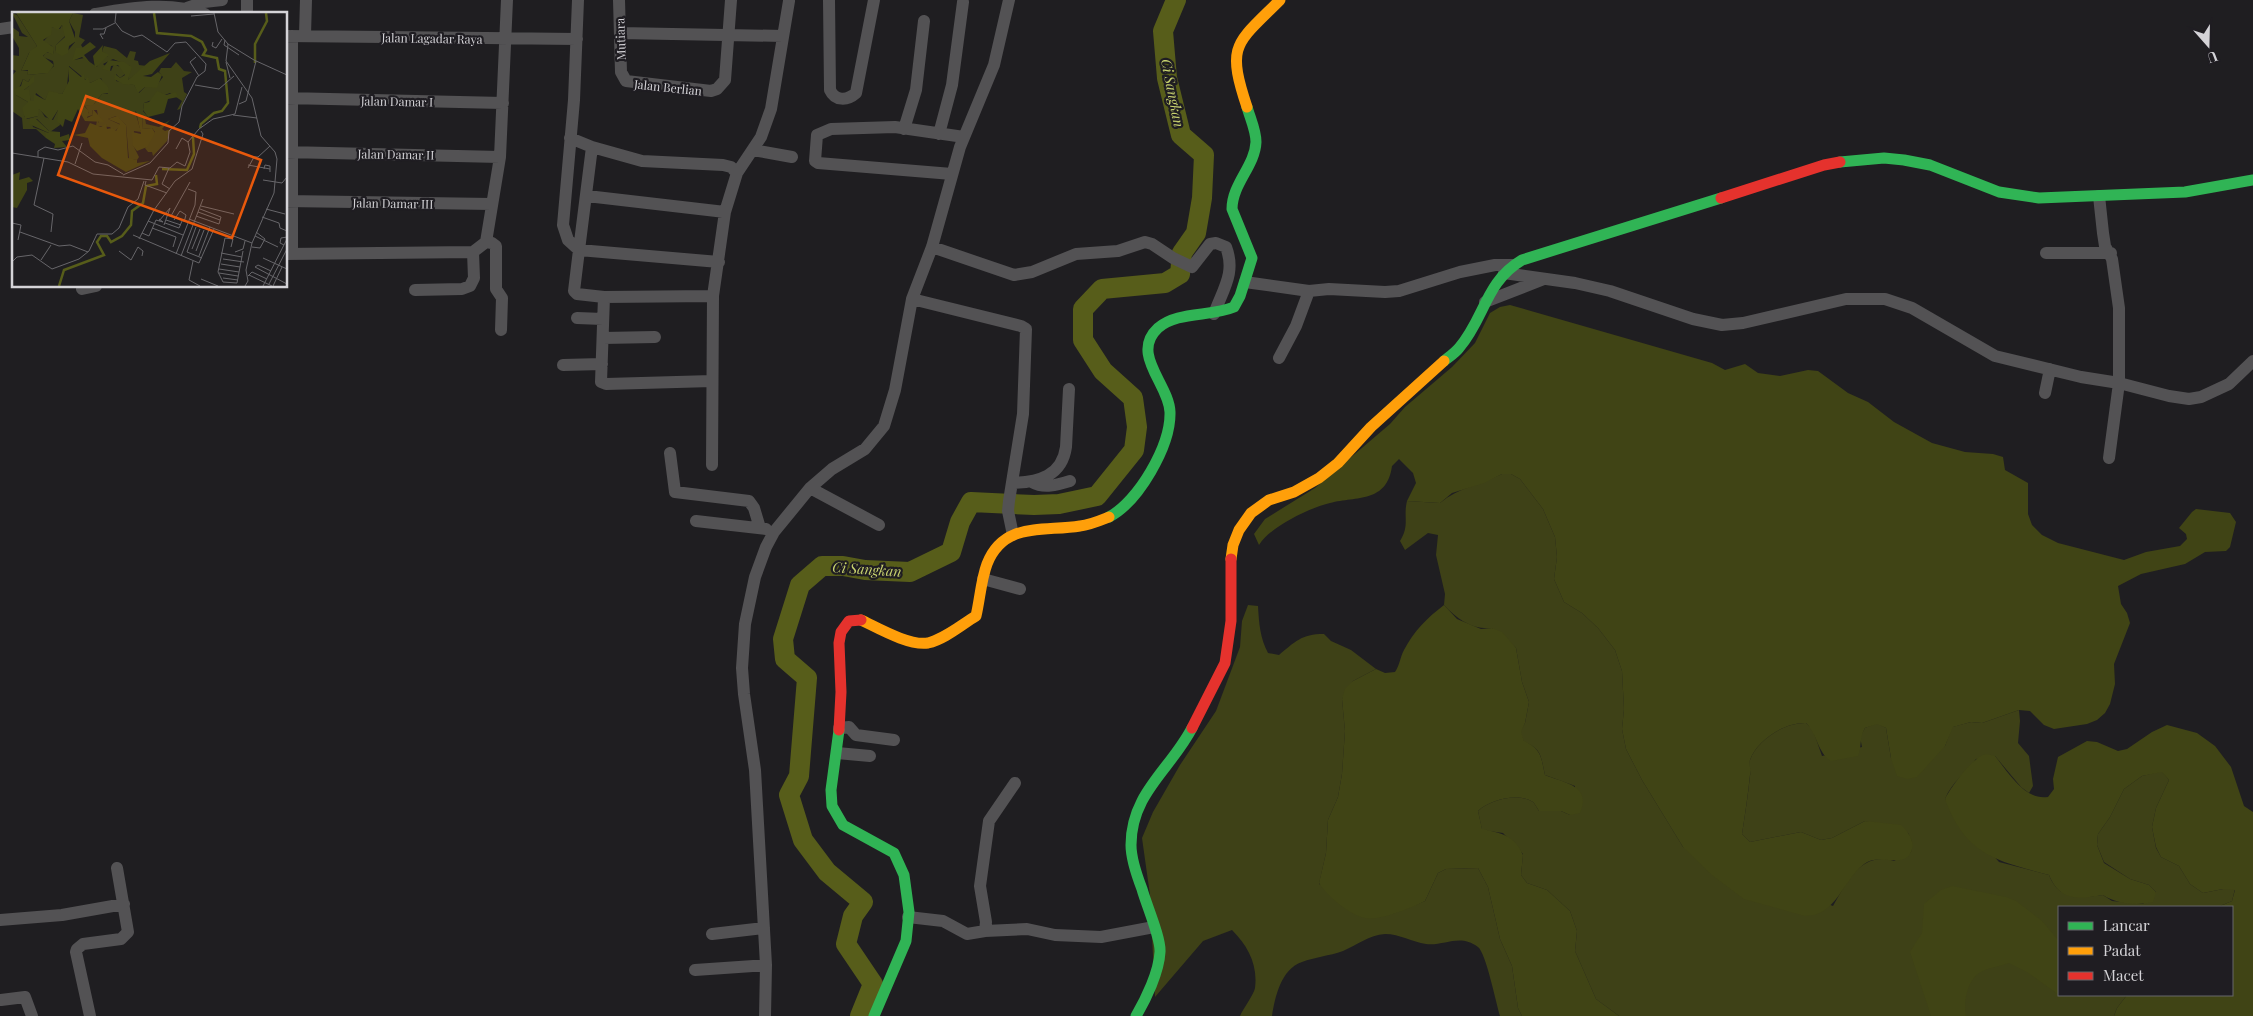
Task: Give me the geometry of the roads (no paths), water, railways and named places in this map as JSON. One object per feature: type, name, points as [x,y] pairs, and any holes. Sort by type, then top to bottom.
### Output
[{"type":"street","points":[[187,8],[204,2],[222,0]]},
{"type":"street","points":[[305,35],[306,0]]},
{"type":"street","points":[[289,36],[289,254],[473,252],[486,242],[500,156],[507,0]]},
{"type":"street","points":[[578,0],[577,39],[563,225],[568,240],[579,250],[719,262]]},
{"type":"street","name":"Mutiara","points":[[619,0],[623,78]]},
{"type":"street","points":[[728,35],[731,0]]},
{"type":"street","points":[[712,465],[713,296],[725,212],[737,173],[761,137],[771,109],[788,0]]},
{"type":"street","points":[[829,0],[830,90],[832,96],[846,99],[856,93],[874,0]]},
{"type":"street","points":[[765,1016],[766,965],[755,770],[742,668],[745,624],[753,585],[766,546],[774,532],[810,488],[832,469],[865,449],[884,426],[895,390],[912,299],[932,247],[964,138],[994,65],[1009,0]]},
{"type":"street","points":[[1255,283],[1251,252],[1232,205],[1236,187],[1254,152],[1256,136],[1237,78],[1235,58],[1240,40],[1280,0]]},
{"type":"street","points":[[939,134],[952,85],[963,2]]},
{"type":"street","points":[[111,12],[144,8],[187,8],[200,12]]},
{"type":"street","points":[[904,129],[916,90],[924,21]]},
{"type":"street","points":[[620,33],[783,36]]},
{"type":"street","name":"Jalan Berlian","points":[[623,78],[631,84],[711,91],[717,89],[725,80],[728,35]]},
{"type":"street","name":"Jalan Lagadar Raya","points":[[289,36],[577,39]]},
{"type":"street","name":"Jalan Damar I","points":[[289,98],[503,103]]},
{"type":"street","points":[[952,174],[818,163],[816,161],[817,135],[819,132],[831,129],[904,129],[964,138]]},
{"type":"street","points":[[570,138],[592,147],[642,161],[727,165],[737,173]]},
{"type":"street","points":[[592,147],[574,291],[577,294],[604,297],[713,296]]},
{"type":"street","points":[[753,150],[792,157]]},
{"type":"street","name":"Jalan Damar II","points":[[289,152],[500,156]]},
{"type":"street","points":[[1136,1016],[1148,996],[1159,957],[1159,944],[1138,883],[1132,855],[1131,845],[1134,823],[1143,795],[1185,741],[1224,663],[1232,621],[1231,563],[1233,545],[1240,530],[1251,513],[1260,505],[1294,492],[1319,478],[1338,463],[1371,427],[1459,348],[1473,327],[1485,302],[1508,269],[1563,246],[1656,219],[1824,165],[1854,160],[1884,158],[1904,160],[1930,166],[1999,192],[2039,198],[2185,192],[2253,180]]},
{"type":"street","points":[[587,196],[725,212]]},
{"type":"street","points":[[2099,196],[2105,246],[2111,253],[2119,308],[2119,383],[2109,458]]},
{"type":"street","name":"Jalan Damar III","points":[[290,201],[492,204]]},
{"type":"street","points":[[486,242],[496,246],[496,289],[502,298],[501,330]]},
{"type":"street","points":[[932,247],[1014,275],[1032,272],[1076,254],[1118,252],[1145,242],[1152,244],[1189,267],[1193,266],[1210,244],[1216,243],[1226,247],[1232,265],[1214,314]]},
{"type":"street","points":[[415,290],[462,289],[470,286],[474,278],[473,252]]},
{"type":"street","points":[[2046,253],[2111,253]]},
{"type":"street","points":[[1255,283],[1309,291],[1329,289],[1399,291],[1460,272],[1495,265],[1544,279],[1575,282],[1610,291],[1693,320],[1722,325],[1743,324],[1846,299],[1885,299],[1912,308],[1995,356],[2169,396],[2195,399],[2229,384],[2253,361]]},
{"type":"street","points":[[1485,302],[1544,279]]},
{"type":"street","points":[[874,1016],[914,918],[904,875],[894,853],[851,831],[843,825],[834,812],[831,790],[842,754],[844,728],[839,643],[841,632],[848,621],[860,620],[910,642],[927,643],[943,637],[976,616],[991,581],[990,556],[1002,543],[1013,535],[1041,527],[1075,527],[1093,523],[1126,507],[1145,482],[1164,441],[1170,418],[1167,397],[1158,382],[1148,357],[1150,341],[1156,329],[1180,318],[1214,314],[1234,307],[1255,283]]},
{"type":"street","points":[[1279,358],[1296,326],[1309,291]]},
{"type":"street","points":[[604,297],[601,382],[604,384],[712,381]]},
{"type":"street","points":[[912,299],[1021,326],[1026,329],[1023,414],[1008,506],[1013,535]]},
{"type":"street","points":[[577,318],[603,319]]},
{"type":"street","points":[[603,338],[655,336]]},
{"type":"street","points":[[563,365],[602,364]]},
{"type":"street","points":[[2045,394],[2050,369]]},
{"type":"street","points":[[1012,483],[1032,482],[1046,477],[1058,469],[1065,455],[1069,389]]},
{"type":"street","points":[[670,453],[675,492],[749,500],[754,508],[760,528]]},
{"type":"street","points":[[1032,482],[1042,486],[1054,486],[1070,481]]},
{"type":"street","points":[[810,488],[879,525]]},
{"type":"street","points":[[696,521],[735,527],[760,528],[774,532]]},
{"type":"street","points":[[991,581],[1020,589]]},
{"type":"street","points":[[844,728],[857,735],[894,740]]},
{"type":"street","points":[[842,754],[870,756]]},
{"type":"street","points":[[985,932],[986,922],[980,886],[988,821],[1015,783]]},
{"type":"street","points":[[90,1016],[77,949],[84,944],[125,938],[128,932],[117,868]]},
{"type":"street","points":[[0,920],[62,915],[124,904]]},
{"type":"street","points":[[914,918],[944,921],[967,934],[1027,929],[1056,935],[1101,937],[1154,927]]},
{"type":"street","points":[[712,934],[764,928]]},
{"type":"street","points":[[695,970],[766,965]]},
{"type":"street","points":[[2,1000],[25,997],[32,1016]]},
{"type":"waterway","name":"Ci Sangkan","points":[[860,1016],[873,984],[846,944],[853,916],[863,902],[827,872],[803,840],[789,795],[799,776],[807,678],[785,659],[783,639],[800,585],[822,566],[910,572],[951,552],[960,522],[971,502],[1034,505],[1059,504],[1097,496],[1134,450],[1137,427],[1133,398],[1103,371],[1083,340],[1083,309],[1102,289],[1165,283],[1180,274],[1182,253],[1196,233],[1202,198],[1204,155],[1181,135],[1167,78],[1163,31],[1176,0]]}]
